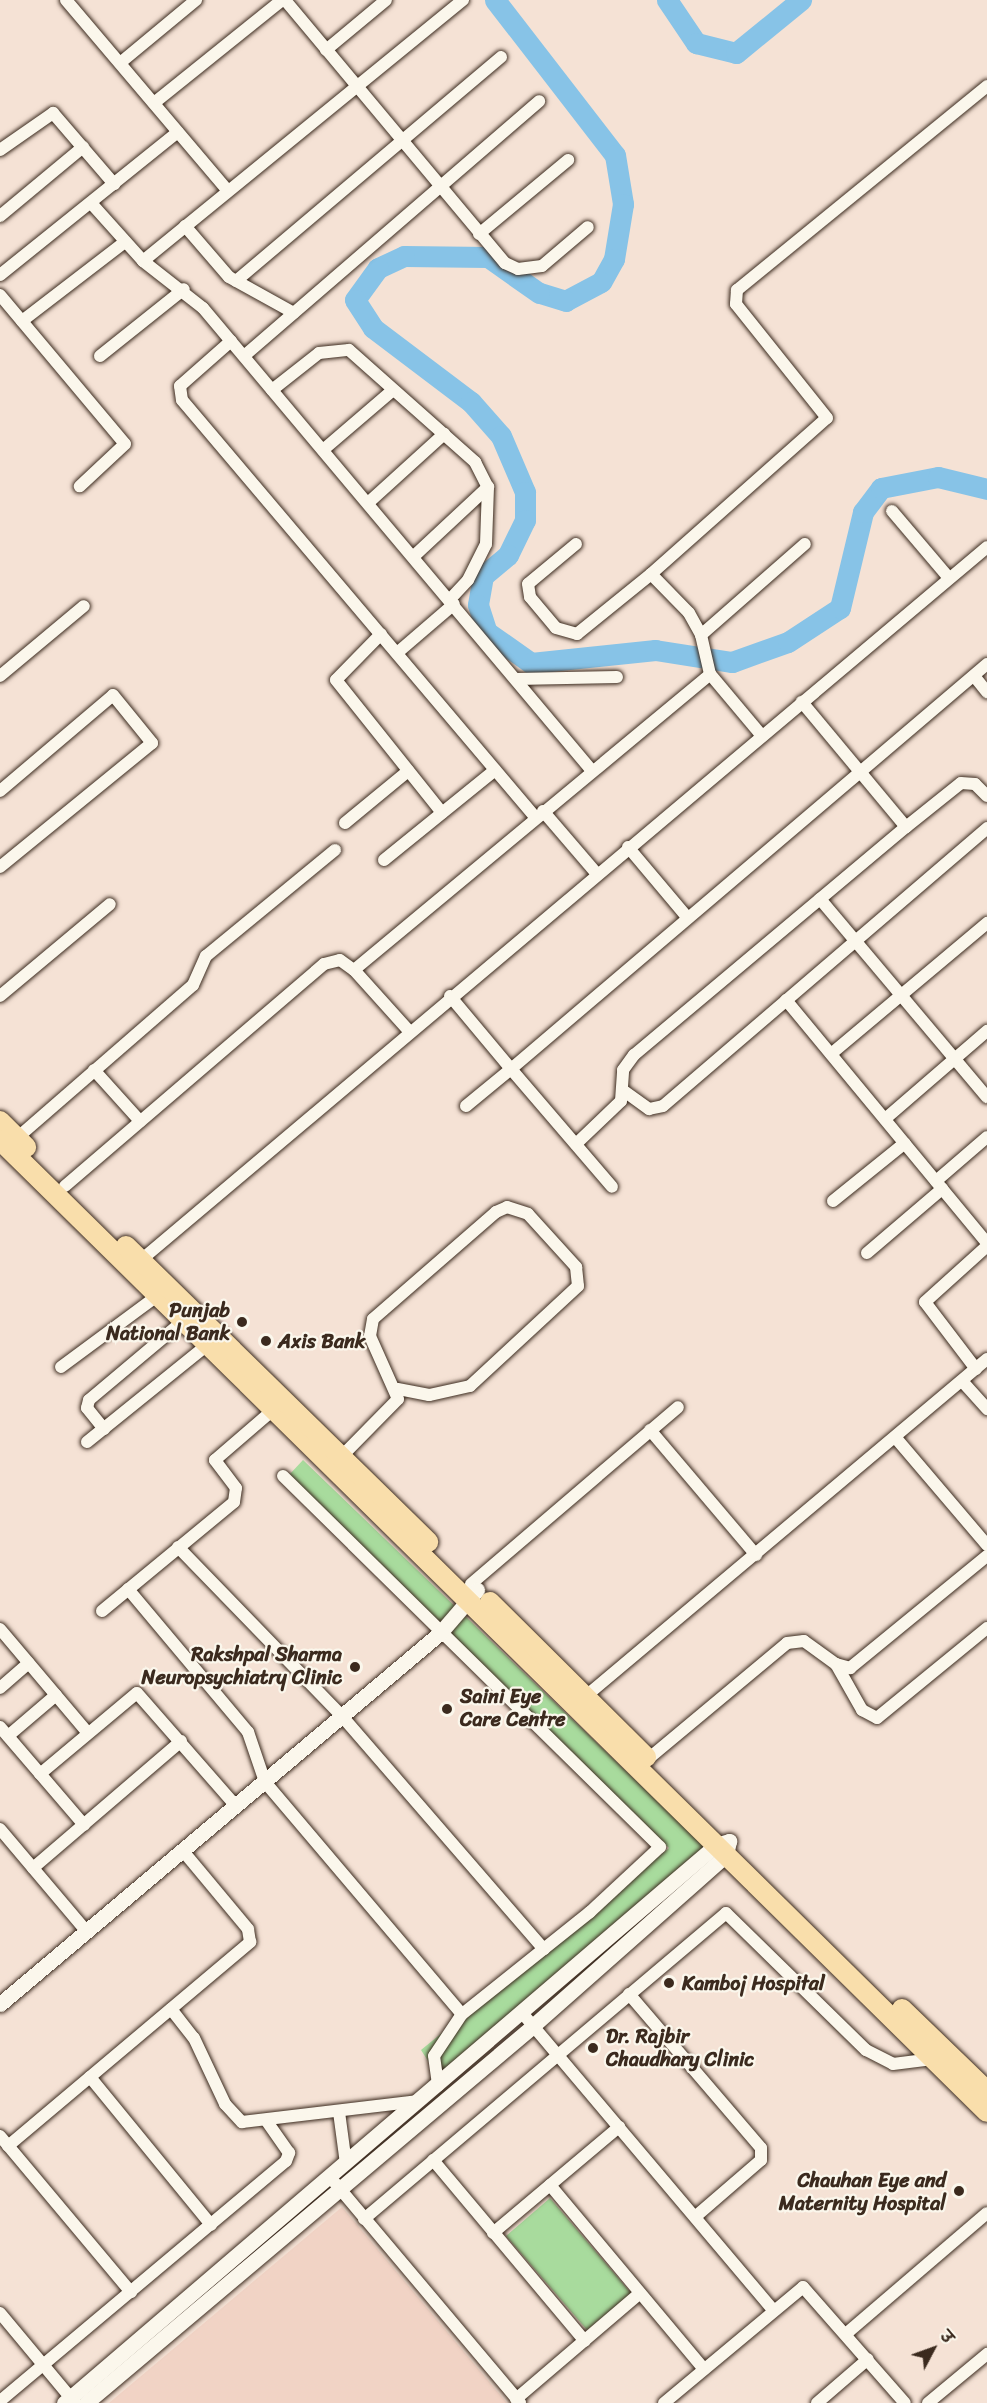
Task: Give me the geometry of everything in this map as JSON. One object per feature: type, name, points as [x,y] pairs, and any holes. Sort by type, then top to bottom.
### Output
[{"type":"main road","points":[[0,1121],[8,1139],[157,1296],[273,1410],[586,1696],[648,1759],[724,1847],[987,2091]]},
{"type":"main road","points":[[8,1139],[65,1186],[341,1457],[987,2112]]},
{"type":"street","points":[[84,0],[69,4],[228,191]]},
{"type":"street","points":[[120,63],[196,0]]},
{"type":"street","points":[[154,103],[283,0],[505,263],[530,270],[554,258],[588,227]]},
{"type":"street","points":[[326,50],[386,0]]},
{"type":"street","points":[[143,261],[463,0]]},
{"type":"street","points":[[236,281],[501,57]]},
{"type":"street","points":[[576,544],[527,590],[562,633],[577,634],[651,574],[827,418],[736,304],[737,290],[987,87]]},
{"type":"street","points":[[244,356],[539,101]]},
{"type":"street","points":[[0,150],[48,113],[83,147],[114,184]]},
{"type":"street","points":[[0,275],[178,132]]},
{"type":"street","points":[[0,216],[83,147]]},
{"type":"street","points":[[479,234],[568,160]]},
{"type":"street","points":[[91,203],[143,261],[184,289],[231,341],[592,771]]},
{"type":"street","points":[[185,226],[236,281],[294,313]]},
{"type":"street","points":[[22,321],[125,242]]},
{"type":"street","points":[[100,356],[184,289]]},
{"type":"street","points":[[0,295],[125,444],[80,486]]},
{"type":"street","points":[[231,341],[180,387],[182,400],[495,770],[597,874]]},
{"type":"street","points":[[272,390],[319,353],[339,347],[364,359],[393,390],[475,462],[488,488],[486,544],[468,580],[452,602],[397,653]]},
{"type":"street","points":[[323,450],[393,390]]},
{"type":"street","points":[[368,503],[444,434]]},
{"type":"street","points":[[413,557],[488,488]]},
{"type":"street","points":[[892,511],[949,578]]},
{"type":"street","points":[[701,634],[806,544]]},
{"type":"street","points":[[141,1260],[450,996],[987,547]]},
{"type":"street","points":[[651,574],[701,634],[706,664],[762,736]]},
{"type":"street","points":[[0,676],[84,606]]},
{"type":"street","points":[[381,634],[336,680],[441,813]]},
{"type":"street","points":[[354,970],[592,771],[706,664]]},
{"type":"street","points":[[466,1106],[987,664]]},
{"type":"street","points":[[974,676],[987,692]]},
{"type":"street","points":[[516,679],[616,677]]},
{"type":"street","points":[[0,791],[113,694],[152,742],[0,867]]},
{"type":"street","points":[[802,702],[906,827]]},
{"type":"street","points":[[384,860],[495,770]]},
{"type":"street","points":[[345,823],[408,771]]},
{"type":"street","points":[[576,1144],[615,1109],[624,1091],[623,1070],[634,1055],[961,783],[975,784],[987,796]]},
{"type":"street","points":[[624,1091],[649,1109],[663,1106],[987,828]]},
{"type":"street","points":[[628,848],[687,917]]},
{"type":"street","points":[[8,1139],[194,985],[207,956],[335,850]]},
{"type":"street","points":[[820,899],[987,1097]]},
{"type":"street","points":[[0,996],[110,904]]},
{"type":"street","points":[[831,1054],[987,922]]},
{"type":"street","points":[[65,1186],[324,964],[340,960],[354,970],[410,1031]]},
{"type":"street","points":[[450,996],[612,1188]]},
{"type":"street","points":[[786,1000],[987,1244],[925,1302],[976,1369]]},
{"type":"street","points":[[885,1119],[987,1031]]},
{"type":"street","points":[[94,1070],[140,1121]]},
{"type":"street","points":[[867,1253],[987,1137]]},
{"type":"street","points":[[833,1202],[905,1143]]},
{"type":"street","points":[[341,1457],[394,1407],[398,1389],[370,1336],[373,1319],[496,1212],[507,1207],[528,1214],[576,1267],[578,1286],[470,1386],[429,1395],[398,1389]]},
{"type":"street","points":[[61,1367],[157,1296]]},
{"type":"street","points":[[104,1429],[87,1408],[89,1400],[183,1321]]},
{"type":"street","points":[[87,1442],[207,1345]]},
{"type":"street","points":[[586,1696],[987,1359]]},
{"type":"street","points":[[963,1381],[987,1409]]},
{"type":"street","points":[[2,1997],[87,1932],[265,1782],[340,1715],[440,1633],[472,1591],[678,1407]]},
{"type":"street","points":[[102,1611],[237,1496],[218,1466],[217,1456],[273,1410]]},
{"type":"street","points":[[650,1430],[756,1555]]},
{"type":"street","points":[[895,1437],[987,1545]]},
{"type":"street","points":[[283,1476],[660,1847],[544,1949],[462,2014],[434,2056],[438,2086]]},
{"type":"street","points":[[178,1547],[340,1715],[544,1949]]},
{"type":"street","points":[[836,1664],[859,1664],[987,1556]]},
{"type":"street","points":[[128,1589],[243,1726],[265,1782],[462,2014]]},
{"type":"street","points":[[648,1759],[788,1643],[804,1641],[836,1664],[862,1710],[877,1718],[987,1628]]},
{"type":"street","points":[[0,1630],[88,1733]]},
{"type":"street","points":[[0,1688],[29,1663]]},
{"type":"street","points":[[40,1774],[137,1693],[236,1806]]},
{"type":"street","points":[[56,1695],[4,1732],[84,1825]]},
{"type":"street","points":[[33,1868],[181,1741]]},
{"type":"street","points":[[0,1829],[87,1932]]},
{"type":"street","points":[[0,2313],[70,2401],[335,2183],[528,2020],[724,1847]]},
{"type":"street","points":[[131,2292],[4,2141],[90,2077],[252,1938],[183,1851]]},
{"type":"street","points":[[364,2219],[726,1913],[866,2050],[893,2064],[933,2059]]},
{"type":"street","points":[[629,1994],[761,2148],[760,2160],[694,2217]]},
{"type":"street","points":[[171,2009],[194,2038],[232,2115],[253,2124],[420,2101]]},
{"type":"street","points":[[528,2020],[773,2310]]},
{"type":"street","points":[[86,2403],[335,2183],[346,2164],[438,2086],[528,2020]]},
{"type":"street","points":[[90,2077],[212,2225]]},
{"type":"street","points":[[339,2112],[346,2164]]},
{"type":"street","points":[[0,2401],[212,2225],[289,2157],[267,2122]]},
{"type":"street","points":[[493,2233],[619,2127]]},
{"type":"street","points":[[433,2160],[585,2341]]},
{"type":"street","points":[[335,2183],[518,2401],[640,2293]]},
{"type":"street","points":[[550,2186],[704,2368]]},
{"type":"street","points":[[847,2333],[987,2213]]},
{"type":"street","points":[[664,2403],[803,2287],[847,2333],[905,2403]]},
{"type":"street","points":[[928,2403],[987,2354]]},
{"type":"street","points":[[816,2403],[868,2359]]},
{"type":"shaded area","points":[[342,2207],[507,2403],[109,2403]]},
{"type":"green space","points":[[303,1460],[708,1850],[437,2075],[421,2050],[669,1848],[289,1475]]},
{"type":"green space","points":[[550,2198],[631,2293],[587,2330],[506,2236]]},
{"type":"waterway","points":[[495,0],[615,155],[623,204],[614,259],[601,282],[566,301],[539,293],[488,257],[404,256],[378,268],[355,300],[373,328],[471,402],[501,436],[525,492],[525,520],[508,555],[483,576],[478,605],[487,632],[531,663],[655,650],[732,662],[788,642],[840,608],[863,512],[881,488],[938,477],[987,489]]},
{"type":"waterway","points":[[667,0],[696,43],[736,53],[801,0]]},
{"type":"place","name":"Punjab National Bank","points":[[242,1322]]},
{"type":"place","name":"Axis Bank","points":[[266,1341]]},
{"type":"place","name":"Rakshpal Sharma Neuropsychiatry Clinic","points":[[355,1667]]},
{"type":"place","name":"Saini Eye Care Centre","points":[[447,1709]]},
{"type":"place","name":"Kamboj Hospital","points":[[669,1983]]},
{"type":"place","name":"Dr. Rajbir Chaudhary Clinic","points":[[593,2048]]},
{"type":"place","name":"Chauhan Eye and Maternity Hospital","points":[[959,2191]]}]
